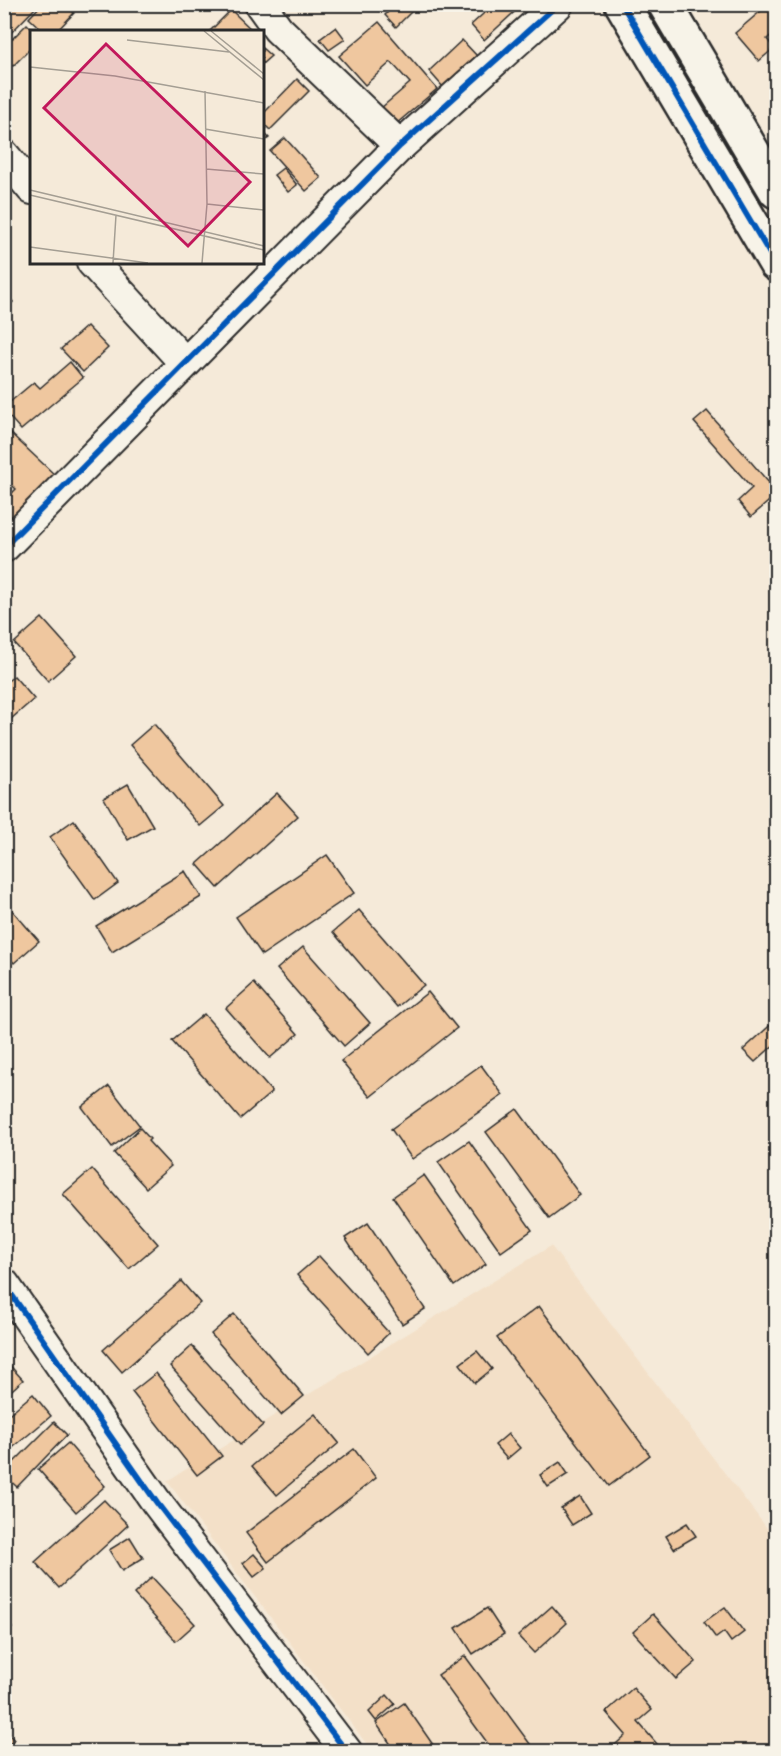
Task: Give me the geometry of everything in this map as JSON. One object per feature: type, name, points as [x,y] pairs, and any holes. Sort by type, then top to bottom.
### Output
[{"type":"street","points":[[260,4],[278,29],[400,146]]},
{"type":"street","points":[[4,547],[184,362],[400,146],[558,4]]},
{"type":"street","points":[[622,4],[777,264]]},
{"type":"street","points":[[665,4],[777,191]]},
{"type":"street","points":[[4,155],[30,187]]},
{"type":"street","points":[[94,264],[184,362]]},
{"type":"street","points":[[4,1284],[157,1503],[347,1752]]},
{"type":"shaded area","points":[[551,1246],[776,1540],[776,1751],[372,1751],[167,1481]]},
{"type":"building","points":[[7,4],[39,4],[4,40],[4,7]]},
{"type":"building","points":[[42,4],[66,4],[74,13],[58,30],[42,30],[29,18]]},
{"type":"building","points":[[396,4],[419,4],[396,27],[385,15]]},
{"type":"building","points":[[494,4],[523,4],[484,40],[471,25]]},
{"type":"building","points":[[769,4],[776,4],[776,31],[767,39],[774,48],[759,61],[735,33]]},
{"type":"building","points":[[231,10],[252,30],[211,30]]},
{"type":"building","points":[[379,22],[437,89],[396,124],[381,108],[410,83],[391,62],[365,85],[339,56]]},
{"type":"building","points":[[27,24],[33,30],[30,30],[30,49],[13,66],[4,58],[4,47]]},
{"type":"building","points":[[336,27],[345,39],[329,50],[320,39]]},
{"type":"building","points":[[462,40],[477,56],[443,87],[429,71]]},
{"type":"building","points":[[264,50],[271,56],[264,62]]},
{"type":"building","points":[[297,79],[309,91],[270,130],[264,124],[264,113]]},
{"type":"building","points":[[285,138],[321,178],[306,191],[270,151]]},
{"type":"building","points":[[283,168],[297,185],[288,192],[274,175]]},
{"type":"building","points":[[4,292],[13,302],[4,310]]},
{"type":"building","points":[[87,326],[108,348],[83,372],[61,349]]},
{"type":"building","points":[[70,362],[83,378],[21,430],[4,411],[4,407],[34,382],[40,388]]},
{"type":"building","points":[[707,411],[776,491],[776,495],[751,517],[738,501],[752,488],[694,422]]},
{"type":"building","points":[[4,427],[56,476],[4,529],[4,501],[16,489],[4,478]]},
{"type":"building","points":[[42,618],[76,656],[48,681],[14,643]]},
{"type":"building","points":[[14,676],[34,699],[4,725],[4,684]]},
{"type":"building","points":[[154,724],[224,806],[200,826],[130,745]]},
{"type":"building","points":[[128,784],[153,826],[128,840],[104,798]]},
{"type":"building","points":[[277,793],[298,816],[218,888],[197,864]]},
{"type":"building","points":[[74,820],[118,883],[95,900],[50,837]]},
{"type":"building","points":[[327,855],[354,893],[262,955],[236,917]]},
{"type":"building","points":[[185,871],[201,897],[112,952],[96,926]]},
{"type":"building","points":[[4,901],[39,941],[14,963],[4,952]]},
{"type":"building","points":[[359,910],[424,985],[397,1007],[333,932]]},
{"type":"building","points":[[303,947],[370,1023],[344,1046],[277,969]]},
{"type":"building","points":[[254,983],[298,1034],[270,1058],[226,1008]]},
{"type":"building","points":[[428,992],[457,1028],[370,1097],[341,1061]]},
{"type":"building","points":[[204,1014],[272,1092],[240,1119],[172,1041]]},
{"type":"building","points":[[776,1020],[776,1043],[755,1062],[743,1050]]},
{"type":"building","points":[[481,1065],[503,1095],[412,1159],[391,1129]]},
{"type":"building","points":[[109,1086],[140,1126],[112,1147],[82,1107]]},
{"type":"building","points":[[517,1109],[580,1195],[549,1218],[486,1132]]},
{"type":"building","points":[[140,1128],[150,1139],[148,1141],[171,1166],[146,1188],[114,1153]]},
{"type":"building","points":[[469,1141],[532,1230],[501,1252],[438,1162]]},
{"type":"building","points":[[92,1169],[158,1244],[129,1269],[63,1194]]},
{"type":"building","points":[[424,1175],[486,1264],[454,1286],[393,1197]]},
{"type":"building","points":[[368,1223],[425,1309],[402,1324],[345,1238]]},
{"type":"building","points":[[319,1256],[389,1333],[368,1353],[297,1275]]},
{"type":"building","points":[[181,1281],[200,1303],[122,1372],[103,1350]]},
{"type":"building","points":[[539,1306],[650,1455],[609,1486],[497,1338]]},
{"type":"building","points":[[234,1314],[304,1396],[281,1415],[211,1334]]},
{"type":"building","points":[[192,1346],[263,1425],[240,1445],[170,1366]]},
{"type":"building","points":[[477,1351],[492,1369],[475,1383],[460,1364]]},
{"type":"building","points":[[4,1359],[23,1380],[4,1397]]},
{"type":"building","points":[[156,1373],[222,1456],[197,1475],[132,1392]]},
{"type":"building","points":[[33,1394],[51,1416],[4,1455],[4,1418]]},
{"type":"building","points":[[315,1414],[339,1443],[277,1495],[252,1466]]},
{"type":"building","points":[[54,1422],[67,1435],[17,1487],[4,1475],[4,1472]]},
{"type":"building","points":[[508,1434],[520,1448],[507,1459],[495,1445]]},
{"type":"building","points":[[68,1443],[105,1486],[76,1512],[38,1469]]},
{"type":"building","points":[[354,1449],[376,1478],[268,1562],[246,1533]]},
{"type":"building","points":[[560,1462],[568,1474],[548,1487],[540,1475]]},
{"type":"building","points":[[580,1496],[591,1513],[572,1525],[561,1508]]},
{"type":"building","points":[[104,1500],[128,1525],[59,1588],[35,1562]]},
{"type":"building","points":[[687,1523],[696,1536],[674,1549],[666,1536]]},
{"type":"building","points":[[130,1537],[143,1558],[122,1571],[109,1550]]},
{"type":"building","points":[[254,1554],[266,1568],[254,1577],[243,1563]]},
{"type":"building","points":[[152,1577],[195,1624],[176,1641],[134,1594]]},
{"type":"building","points":[[552,1606],[567,1623],[534,1653],[518,1636]]},
{"type":"building","points":[[725,1607],[744,1632],[731,1642],[724,1632],[716,1638],[704,1622]]},
{"type":"building","points":[[487,1608],[504,1634],[473,1654],[456,1628]]},
{"type":"building","points":[[653,1614],[696,1662],[676,1679],[633,1632]]},
{"type":"building","points":[[4,1619],[12,1628],[4,1635]]},
{"type":"building","points":[[465,1656],[536,1752],[494,1752],[438,1675]]},
{"type":"building","points":[[633,1688],[652,1710],[638,1722],[664,1752],[607,1752],[626,1735],[606,1712]]},
{"type":"building","points":[[387,1695],[395,1704],[376,1721],[369,1712]]},
{"type":"building","points":[[404,1703],[438,1752],[396,1752],[376,1723]]},
{"type":"building","points":[[4,1729],[14,1740],[4,1748]]},
{"type":"cycle path","points":[[4,547],[400,146],[558,4]]},
{"type":"cycle path","points":[[622,4],[776,264]]},
{"type":"cycle path","points":[[4,1284],[157,1503],[347,1752]]}]
